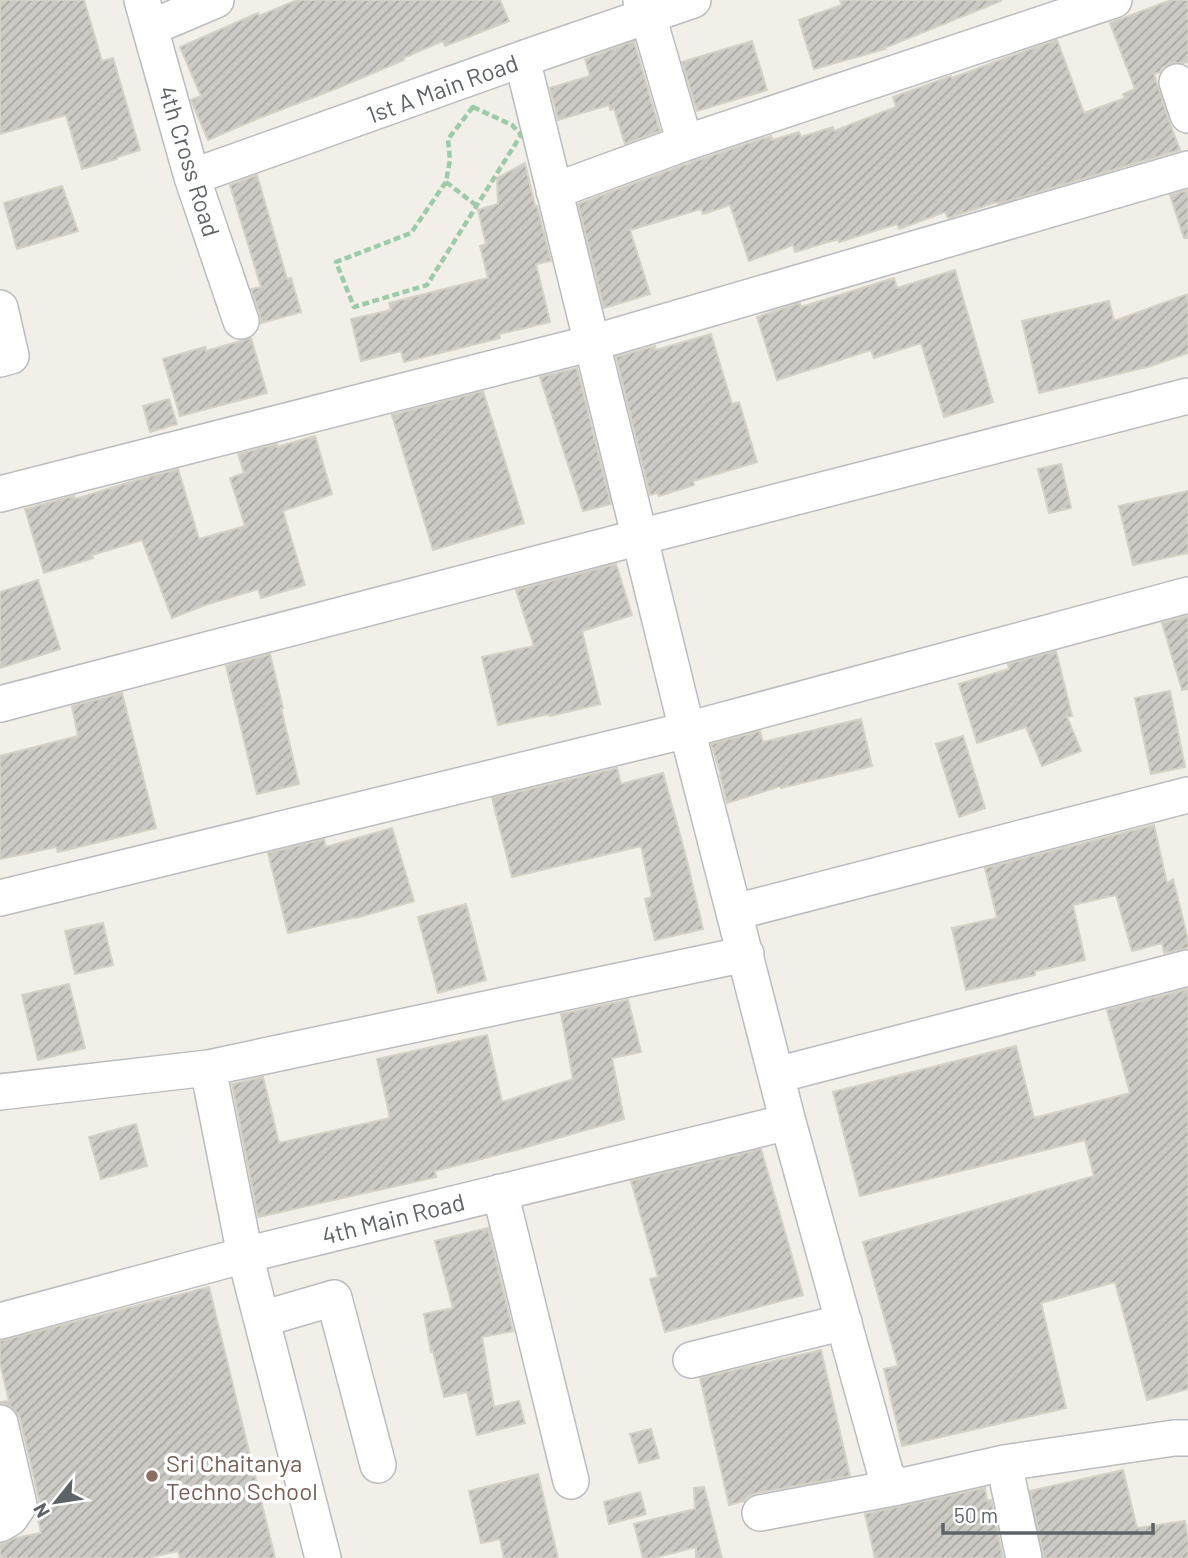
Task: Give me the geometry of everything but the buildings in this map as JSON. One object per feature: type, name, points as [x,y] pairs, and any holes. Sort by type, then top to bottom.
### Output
[{"type":"street","points":[[146,14],[216,0]]},
{"type":"street","name":"1st A Main Road","points":[[192,177],[522,59],[644,8],[693,0]]},
{"type":"street","points":[[554,191],[685,144],[1114,0]]},
{"type":"street","points":[[644,8],[685,144]]},
{"type":"street","name":"4th Cross Road","points":[[146,14],[192,177],[241,321]]},
{"type":"street","points":[[522,59],[687,730],[788,1122],[887,1475],[898,1487]]},
{"type":"street","points":[[1177,82],[1188,116]]},
{"type":"street","points":[[0,494],[592,343],[1188,169]]},
{"type":"street","points":[[0,307],[6,358]]},
{"type":"street","points":[[0,704],[1188,396]]},
{"type":"street","points":[[0,898],[687,730],[1188,595]]},
{"type":"street","points":[[735,912],[1188,795]]},
{"type":"street","points":[[0,1092],[208,1068],[746,954]]},
{"type":"street","points":[[776,1075],[1188,968]]},
{"type":"street","points":[[208,1068],[245,1255],[323,1558]]},
{"type":"street","name":"4th Main Road","points":[[0,1321],[245,1255],[788,1122]]},
{"type":"street","points":[[500,1192],[571,1481]]},
{"type":"street","points":[[262,1319],[334,1298],[378,1465]]},
{"type":"street","points":[[691,1360],[844,1322]]},
{"type":"street","points":[[0,1423],[19,1505],[10,1518],[0,1524]]},
{"type":"street","points":[[760,1513],[898,1487],[1004,1463],[1188,1438]]},
{"type":"street","points":[[1004,1463],[1024,1558]]},
{"type":"path","points":[[473,107],[512,125],[521,135],[427,285],[354,307],[336,261],[411,233],[446,182],[450,160],[448,139],[473,107]]},
{"type":"path","points":[[446,182],[477,206]]},
{"type":"place","name":"Sri Chaitanya Techno School","points":[[152,1476]]}]
